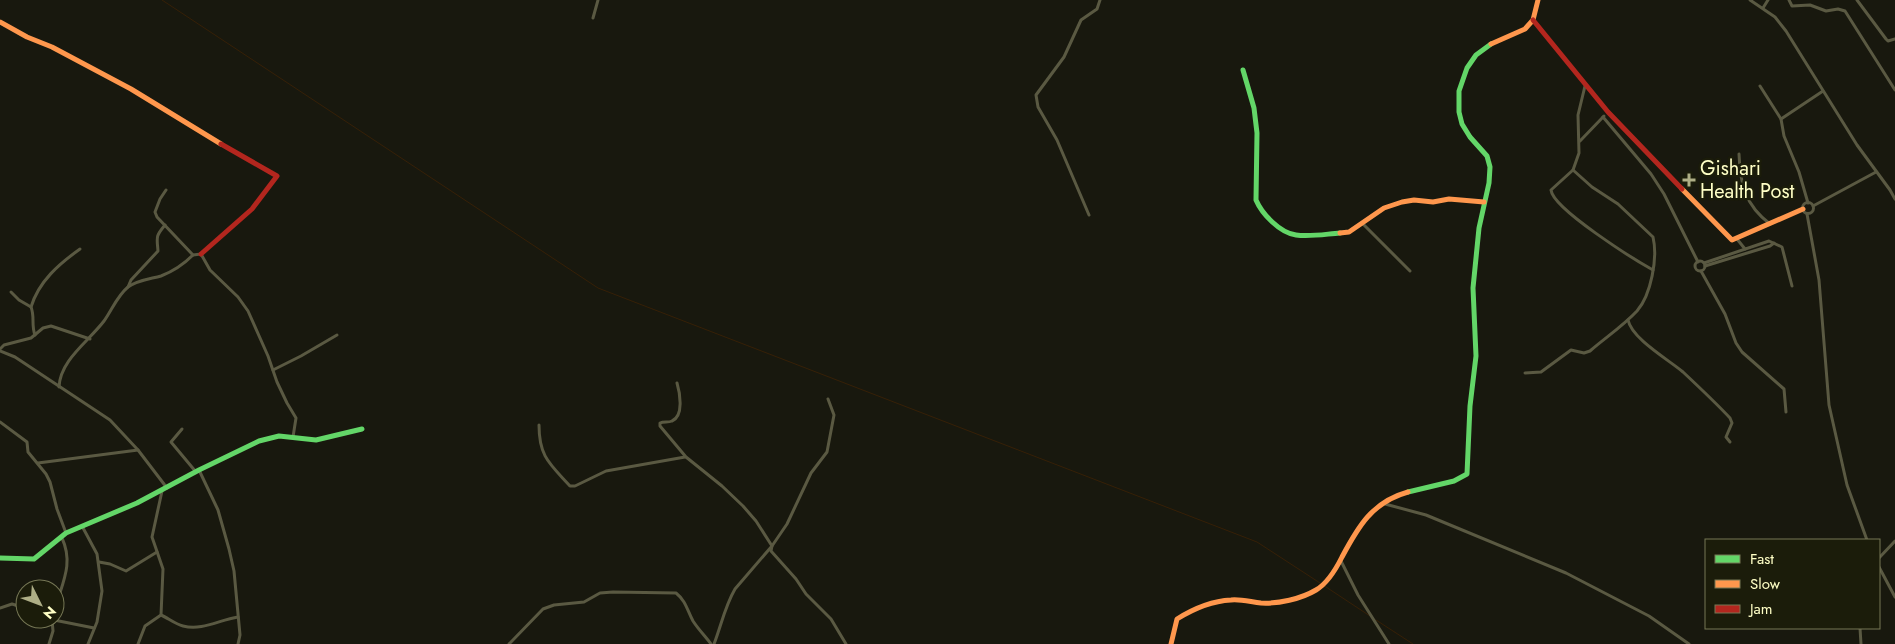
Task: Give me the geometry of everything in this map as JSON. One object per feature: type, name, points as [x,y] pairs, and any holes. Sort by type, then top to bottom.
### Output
[{"type":"street","points":[[593,18],[598,0]]},
{"type":"street","points":[[1089,214],[1057,140],[1038,107],[1036,96],[1064,57],[1081,20],[1097,9],[1100,0]]},
{"type":"street","points":[[1171,644],[1177,620],[1180,617],[1216,602],[1236,600],[1265,602],[1306,596],[1322,587],[1341,561],[1357,530],[1374,510],[1406,492],[1460,479],[1467,474],[1470,406],[1476,356],[1473,288],[1479,228],[1490,174],[1490,161],[1462,124],[1458,106],[1459,88],[1467,68],[1482,49],[1525,29],[1533,20],[1538,0]]},
{"type":"street","points":[[1750,0],[1775,18],[1786,31],[1823,91],[1895,199]]},
{"type":"street","points":[[1763,8],[1768,0]]},
{"type":"street","points":[[1789,0],[1792,6],[1810,5],[1826,11],[1838,8],[1845,11],[1895,90]]},
{"type":"street","points":[[1857,0],[1888,42],[1895,39]]},
{"type":"street","points":[[1533,20],[1608,112],[1732,240],[1803,209],[1808,203]]},
{"type":"street","points":[[0,22],[20,33],[52,46],[90,68],[131,88],[204,135],[277,176],[269,191],[256,205],[201,254],[193,255],[174,271],[146,278],[128,287]]},
{"type":"street","points":[[1243,70],[1254,108],[1257,133],[1256,200],[1262,212],[1277,226],[1295,235],[1343,233],[1388,206],[1411,200],[1432,202],[1449,199],[1484,202]]},
{"type":"street","points":[[1585,86],[1578,115],[1580,141],[1577,160],[1573,170],[1554,186],[1552,193],[1580,221],[1631,258],[1653,270]]},
{"type":"street","points":[[1760,86],[1781,119],[1784,136],[1799,172],[1808,203],[1814,206]]},
{"type":"street","points":[[1781,119],[1823,91]]},
{"type":"street","points":[[1580,141],[1608,112]]},
{"type":"street","points":[[1603,116],[1651,174],[1664,194],[1698,262],[1696,268],[1701,271],[1725,314],[1736,343],[1742,352],[1784,389],[1786,412]]},
{"type":"street","points":[[1739,154],[1745,194],[1752,208],[1770,224]]},
{"type":"street","points":[[1525,373],[1541,372],[1571,350],[1587,353],[1628,320],[1640,306],[1653,270],[1654,240],[1651,235],[1618,204],[1592,187],[1573,170]]},
{"type":"street","points":[[1807,214],[1812,213],[1814,206],[1876,172]]},
{"type":"street","points":[[166,190],[160,199],[156,212],[165,225],[193,255]]},
{"type":"street","points":[[1803,209],[1807,214],[1819,280],[1829,405],[1847,485],[1867,539]]},
{"type":"street","points":[[1362,223],[1410,271]]},
{"type":"street","points":[[59,387],[60,378],[74,355],[90,339],[135,276],[158,251],[155,241],[165,225]]},
{"type":"street","points":[[1737,239],[1745,249]]},
{"type":"street","points":[[1701,271],[1705,264],[1770,241],[1782,247],[1792,286]]},
{"type":"street","points":[[1698,262],[1705,264],[1770,246],[1774,243]]},
{"type":"street","points":[[31,307],[35,293],[50,274],[80,249]]},
{"type":"street","points":[[201,254],[210,270],[238,298],[248,311],[284,399],[296,418],[293,438]]},
{"type":"street","points":[[12,292],[19,300],[31,307],[34,314],[32,328],[35,335]]},
{"type":"street","points":[[1628,320],[1630,327],[1653,351],[1681,371],[1730,418],[1732,423],[1726,437],[1730,442]]},
{"type":"street","points":[[90,339],[51,326],[43,328],[28,339],[4,345],[0,350],[103,414],[138,450],[164,490],[152,530],[152,537],[163,569],[161,615]]},
{"type":"street","points":[[273,370],[302,356],[337,335]]},
{"type":"street","points":[[677,383],[680,395],[678,413],[674,420],[670,422],[662,421],[660,426],[686,457],[722,486],[756,521],[772,546],[771,550],[796,579],[806,594],[831,619],[846,644]]},
{"type":"street","points":[[508,644],[543,609],[554,605],[584,602],[600,593],[613,592],[676,593],[682,598],[694,621],[713,644],[723,623],[730,597],[745,576],[772,546],[787,524],[811,474],[829,448],[830,429],[834,415],[828,399]]},
{"type":"street","points":[[0,422],[27,442],[28,452],[38,463],[50,482],[66,533]]},
{"type":"street","points":[[539,424],[539,435],[546,460],[573,486],[606,472],[686,457]]},
{"type":"street","points":[[182,429],[171,442],[198,471],[218,510],[229,549],[234,571],[240,635],[238,644]]},
{"type":"street","points":[[0,558],[34,559],[66,533],[137,504],[259,441],[279,436],[316,440],[362,429]]},
{"type":"street","points":[[38,463],[138,450]]},
{"type":"street","points":[[1385,504],[1443,522],[1566,573],[1649,616],[1689,644]]},
{"type":"street","points":[[81,526],[91,540],[99,562],[102,591],[98,618],[88,644]]},
{"type":"street","points":[[62,538],[68,557],[64,579]]},
{"type":"street","points":[[1880,557],[1895,541]]},
{"type":"street","points":[[99,562],[126,570],[157,552]]},
{"type":"street","points":[[1341,561],[1358,595],[1389,644]]},
{"type":"street","points":[[1880,569],[1895,597]]},
{"type":"street","points":[[0,608],[12,604],[15,605]]},
{"type":"street","points":[[161,615],[182,626],[193,627],[206,626],[238,617]]},
{"type":"street","points":[[138,644],[145,626],[161,615]]},
{"type":"street","points":[[65,622],[94,628]]},
{"type":"street","points":[[49,644],[53,629]]},
{"type":"street","points":[[1860,629],[1861,644]]},
{"type":"waterway","points":[[162,0],[598,288],[1257,542],[1320,583]]},
{"type":"waterway","points":[[1323,585],[1370,616]]},
{"type":"waterway","points":[[1376,620],[1413,644]]},
{"type":"traffic: fast","points":[[1408,492],[1454,481],[1467,474],[1470,406],[1476,356],[1473,288],[1479,228],[1489,183],[1490,167],[1487,156],[1470,137],[1462,124],[1459,112],[1459,91],[1467,68],[1476,55],[1491,44]]},
{"type":"traffic: fast","points":[[1243,70],[1254,108],[1257,133],[1256,200],[1267,217],[1284,231],[1307,236],[1340,233]]},
{"type":"traffic: fast","points":[[0,558],[34,559],[66,533],[137,503],[259,441],[279,436],[316,440],[362,429]]},
{"type":"traffic: slow","points":[[1491,44],[1525,29],[1533,20],[1538,0]]},
{"type":"traffic: slow","points":[[0,22],[131,89],[221,144]]},
{"type":"traffic: slow","points":[[1682,189],[1732,240],[1803,209]]},
{"type":"traffic: slow","points":[[1340,233],[1349,232],[1384,208],[1402,202],[1414,200],[1433,202],[1449,199],[1484,202]]},
{"type":"traffic: slow","points":[[1171,644],[1177,619],[1202,606],[1231,600],[1261,603],[1282,602],[1316,590],[1331,575],[1360,526],[1368,517],[1385,502],[1395,496],[1408,492]]},
{"type":"traffic: jam","points":[[1533,20],[1608,112],[1682,189]]},
{"type":"traffic: jam","points":[[201,254],[252,209],[277,176],[221,144]]},
{"type":"place","name":"Gishari Health Post","points":[[1689,180]]}]
